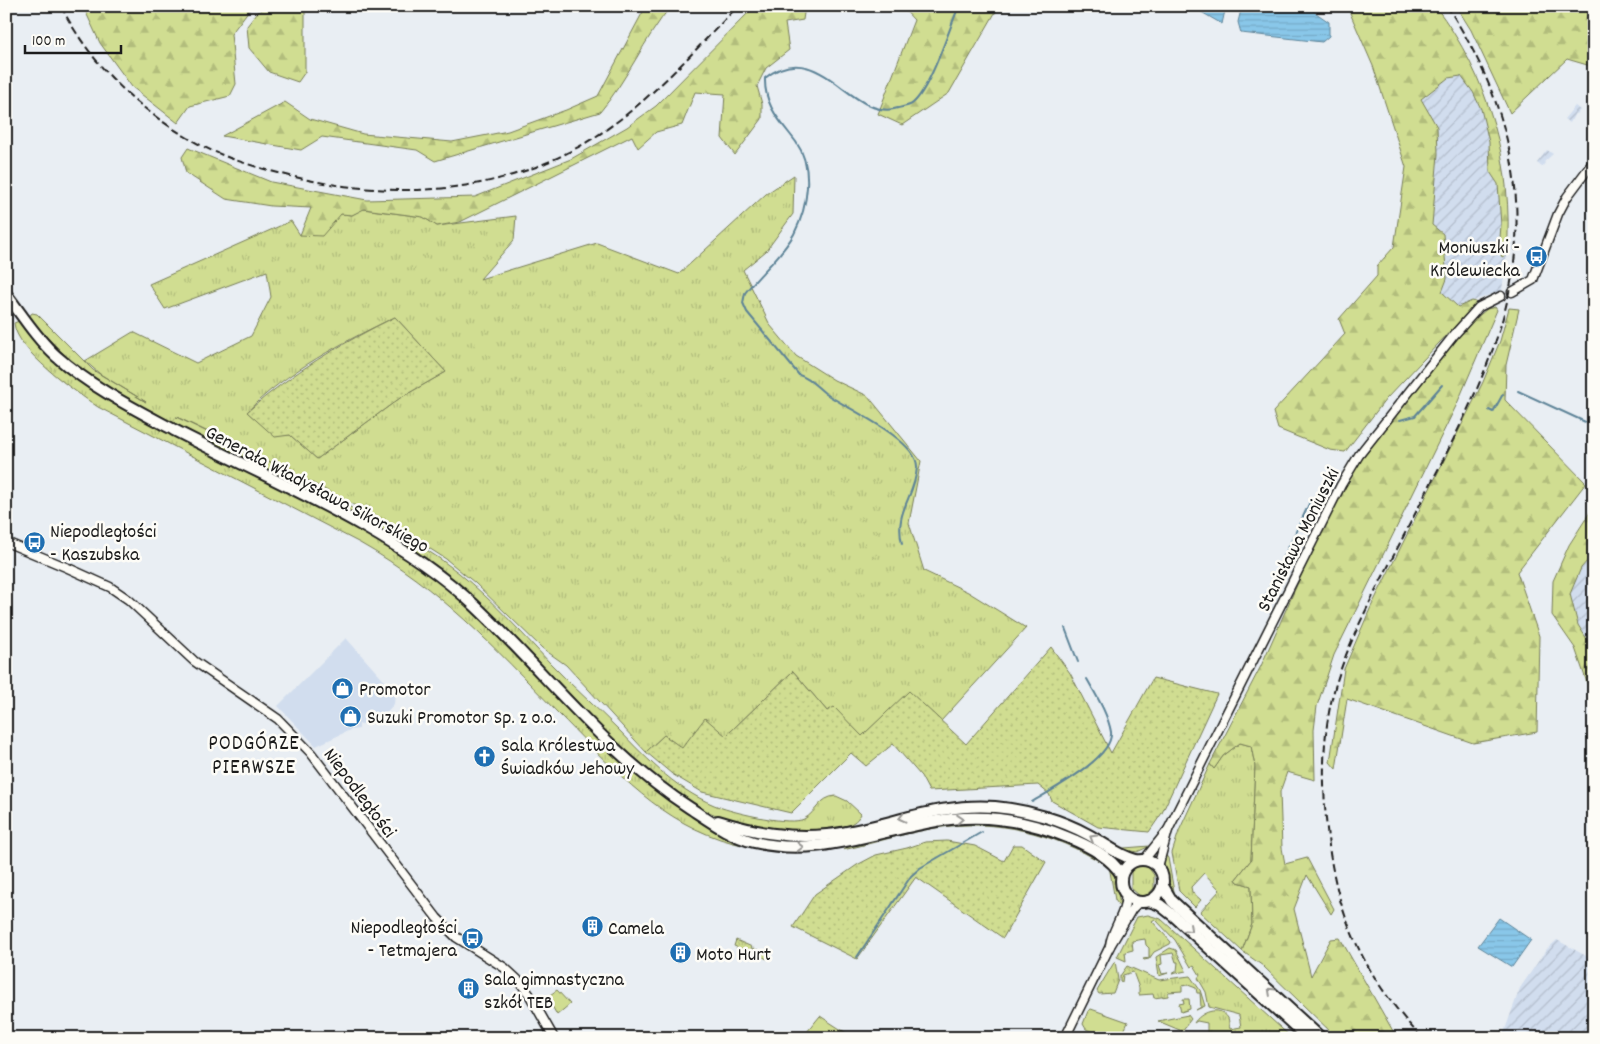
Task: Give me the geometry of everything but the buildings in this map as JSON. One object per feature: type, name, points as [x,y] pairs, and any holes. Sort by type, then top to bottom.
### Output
[{"type":"main road","name":"Generała Władysława Sikorskiego","points":[[6,294],[29,326],[53,354],[116,400],[356,524],[409,554],[433,571],[472,603],[648,780],[706,820],[752,842],[796,847],[840,844],[943,820],[976,818],[1007,820],[1035,826],[1073,840],[1104,857],[1121,874]]},
{"type":"main road","name":"Generała Władysława Sikorskiego","points":[[692,810],[747,830],[799,836],[843,832],[941,810],[994,807],[1058,822],[1088,835],[1123,856],[1140,860]]},
{"type":"main road","points":[[1308,1038],[1174,916],[1160,905],[1144,902],[1125,894],[1120,885],[1121,874],[1129,864],[1140,860],[1158,867],[1162,874],[1163,886],[1172,901],[1321,1038]]},
{"type":"main road","points":[[1144,902],[1156,897],[1163,886]]},
{"type":"street","points":[[1512,292],[1533,280],[1558,214],[1567,197],[1594,161]]},
{"type":"street","name":"Stanisława Moniuszki","points":[[1158,867],[1168,830],[1341,485],[1359,455],[1454,335],[1479,307],[1501,296]]},
{"type":"street","name":"Niepodległości","points":[[6,542],[110,587],[129,600],[194,661],[252,699],[295,734],[437,918],[456,937],[505,968],[519,981],[529,994],[554,1038]]},
{"type":"street","name":"Stanisława Moniuszki","points":[[1140,860],[1168,830]]},
{"type":"street","points":[[1110,946],[1112,932],[1125,903],[1125,894]]},
{"type":"street","points":[[1065,1038],[1110,946],[1132,909],[1144,902]]},
{"type":"shaded area","points":[[1461,76],[1473,92],[1481,109],[1489,142],[1490,172],[1498,184],[1501,225],[1499,251],[1502,257],[1507,254],[1502,290],[1458,307],[1442,292],[1447,279],[1443,234],[1432,225],[1438,154],[1437,127],[1421,99],[1448,78]]},
{"type":"shaded area","points":[[1575,106],[1580,110],[1577,114],[1575,113],[1570,123],[1564,119]]},
{"type":"shaded area","points":[[1547,150],[1553,154],[1544,162],[1542,167],[1537,163]]},
{"type":"shaded area","points":[[1594,553],[1594,650],[1578,625],[1570,594],[1581,568]]},
{"type":"shaded area","name":"Promotor","points":[[346,638],[395,693],[394,704],[377,723],[359,724],[359,729],[350,730],[316,746],[278,706]]},
{"type":"shaded area","points":[[1557,940],[1588,957],[1594,958],[1594,1038],[1502,1038],[1520,988],[1546,950]]},
{"type":"green space","points":[[83,6],[252,6],[231,34],[236,84],[230,96],[190,106],[178,123],[132,87],[100,43]]},
{"type":"green space","points":[[266,6],[305,6],[305,72],[298,82],[269,72],[249,48],[247,26],[257,13]]},
{"type":"green space","points":[[646,6],[671,6],[600,112],[435,161],[417,150],[322,137],[301,150],[222,136],[285,102],[310,119],[363,134],[452,142],[508,131],[598,96]]},
{"type":"green space","points":[[755,6],[805,6],[803,20],[785,23],[789,50],[766,68],[757,86],[762,104],[762,119],[735,155],[722,138],[725,94],[695,92],[682,125],[656,132],[638,148],[632,136],[460,222],[437,226],[423,217],[364,209],[352,215],[341,214],[322,236],[300,235],[311,208],[271,206],[226,199],[186,173],[182,157],[188,148],[271,182],[367,200],[475,197],[571,159],[627,127],[656,106]]},
{"type":"green space","points":[[901,6],[999,6],[949,93],[902,125],[878,114],[914,20]]},
{"type":"green space","points":[[1347,6],[1435,6],[1454,33],[1470,62],[1494,124],[1502,156],[1508,221],[1507,254],[1502,257],[1499,251],[1501,225],[1498,184],[1490,172],[1489,142],[1481,109],[1473,92],[1461,76],[1448,78],[1421,99],[1437,127],[1438,154],[1432,225],[1443,234],[1447,279],[1442,292],[1458,307],[1472,301],[1476,302],[1386,399],[1345,452],[1330,450],[1278,429],[1273,412],[1345,334],[1339,319],[1377,276],[1377,266],[1394,247],[1406,167],[1373,66]]},
{"type":"green space","points":[[1456,6],[1594,6],[1594,67],[1567,59],[1510,113],[1471,30]]},
{"type":"green space","points":[[794,175],[793,214],[766,251],[743,270],[770,325],[796,356],[834,380],[868,396],[921,461],[909,523],[924,571],[968,592],[1026,628],[941,721],[909,692],[862,736],[834,708],[827,711],[793,671],[726,736],[682,749],[664,735],[646,752],[566,665],[542,648],[475,583],[446,559],[399,529],[288,470],[309,484],[418,545],[459,573],[495,605],[558,672],[653,764],[678,785],[706,802],[722,808],[751,816],[787,821],[804,819],[826,799],[836,796],[847,801],[861,814],[853,823],[837,828],[785,831],[751,826],[717,816],[687,801],[640,764],[471,594],[424,557],[361,519],[126,399],[92,378],[71,361],[28,318],[32,313],[37,314],[93,370],[146,402],[100,374],[85,361],[133,332],[196,363],[251,336],[271,297],[267,271],[165,309],[149,284],[291,221],[300,235],[341,214],[352,215],[363,209],[423,217],[437,226],[516,216],[514,240],[480,279],[597,243],[679,274],[766,194]],"holes":[[[395,317],[446,372],[400,398],[317,459],[290,435],[275,436],[247,412],[279,384],[316,358]],[[176,417],[177,417],[287,470]]]},
{"type":"green space","points":[[1495,307],[1497,310],[1456,406],[1334,655],[1317,706],[1314,730],[1315,780],[1287,772],[1280,792],[1282,848],[1285,864],[1307,858],[1334,909],[1331,914],[1307,875],[1294,909],[1311,976],[1331,939],[1340,938],[1397,1038],[1337,1038],[1263,966],[1242,951],[1252,924],[1251,886],[1238,882],[1236,879],[1251,860],[1255,766],[1251,746],[1240,743],[1223,756],[1214,769],[1210,764],[1261,666],[1316,542],[1355,468],[1464,328],[1487,309]]},
{"type":"green space","points":[[1509,308],[1519,309],[1506,365],[1505,400],[1586,483],[1517,572],[1539,636],[1537,732],[1473,743],[1347,699],[1336,769],[1330,762],[1344,669],[1370,609],[1483,382],[1500,341]]},
{"type":"green space","points":[[395,317],[446,372],[400,398],[317,459],[290,435],[275,437],[247,412],[299,372],[356,337]]},
{"type":"green space","points":[[22,322],[32,335],[146,419],[362,530],[424,568],[479,615],[625,764],[669,801],[733,837],[817,850],[817,852],[768,849],[733,843],[696,829],[673,816],[632,786],[465,620],[416,580],[360,543],[98,407],[48,370],[36,358],[17,334],[14,323]]},
{"type":"green space","points":[[1594,506],[1594,553],[1581,568],[1570,594],[1578,625],[1594,650],[1593,700],[1575,648],[1552,615],[1553,581],[1569,545]]},
{"type":"green space","points":[[1051,647],[1070,673],[1111,753],[1153,678],[1217,694],[1162,813],[1149,832],[1098,827],[1052,801],[1049,794],[1038,785],[929,791],[921,776],[893,744],[866,766],[851,753],[791,813],[702,792],[672,774],[646,752],[664,735],[682,748],[705,718],[726,736],[793,671],[827,711],[834,707],[862,736],[909,691],[966,744]]},
{"type":"green space","points":[[1240,743],[1251,746],[1255,766],[1251,860],[1236,879],[1238,882],[1251,886],[1252,924],[1242,951],[1200,912],[1220,890],[1204,873],[1191,887],[1192,892],[1201,900],[1195,907],[1179,891],[1172,853],[1179,831],[1210,764],[1214,769],[1223,756]]},
{"type":"green space","points":[[972,811],[1009,814],[1044,823],[1078,836],[1111,853],[1109,856],[1010,817],[840,837],[932,815]]},
{"type":"green space","points":[[957,823],[997,824],[1053,836],[1089,852],[1106,863],[1104,864],[1085,853],[1044,836],[1002,827],[980,825],[958,825],[924,830],[843,850],[850,846],[925,828]]},
{"type":"green space","points":[[947,841],[975,846],[1004,861],[1013,845],[1022,845],[1046,862],[1003,938],[916,877],[857,959],[793,927],[815,894],[857,865],[876,855],[925,842]]},
{"type":"green space","points":[[1150,846],[1137,852],[1122,849],[1124,848]]},
{"type":"green space","points":[[1164,853],[1168,858],[1175,897],[1166,876]]},
{"type":"green space","points":[[1138,865],[1148,867],[1154,875],[1154,888],[1147,896],[1140,896],[1131,888],[1131,872]]},
{"type":"green space","points":[[1109,866],[1116,877],[1120,907],[1115,900]]},
{"type":"green space","points":[[1148,915],[1161,919],[1292,1038],[1207,1038],[1207,1023],[1197,1021],[1194,1023],[1205,1013],[1220,1011],[1228,1018],[1230,1029],[1241,1027],[1239,1015],[1209,1007],[1206,992],[1198,978],[1200,975],[1194,965],[1191,967],[1175,940],[1155,919],[1152,921],[1171,942],[1170,944],[1154,952],[1149,959],[1144,960],[1149,958],[1149,948],[1146,945],[1145,939],[1132,941],[1133,950],[1125,952],[1126,961],[1117,957],[1137,917]]},
{"type":"green space","points":[[736,940],[752,947],[749,952],[734,946]]},
{"type":"green space","points":[[753,948],[769,955],[768,959],[751,953]]},
{"type":"green space","points":[[1170,948],[1176,950],[1186,971],[1172,974],[1177,971],[1178,962],[1176,962],[1173,953],[1161,955],[1162,964],[1159,965],[1162,974],[1168,973],[1159,976],[1156,957]]},
{"type":"green space","points":[[1115,961],[1118,980],[1113,993],[1099,994],[1097,991]]},
{"type":"green space","points":[[1127,966],[1159,980],[1190,976],[1200,990],[1205,1006],[1196,1010],[1201,1007],[1200,993],[1197,993],[1196,988],[1188,985],[1182,986],[1182,991],[1168,992],[1168,996],[1154,998],[1153,994],[1139,995],[1139,988],[1133,972],[1123,975],[1122,982],[1120,981],[1120,976]]},
{"type":"green space","points":[[557,990],[570,1004],[557,1015],[547,997]]},
{"type":"green space","points":[[1183,999],[1189,999],[1190,1009],[1181,1012],[1179,1004],[1184,1003]]},
{"type":"green space","points":[[1091,1009],[1128,1022],[1121,1038],[1106,1038],[1086,1029],[1083,1024],[1088,1011]]},
{"type":"green space","points":[[1188,1015],[1191,1019],[1182,1031],[1158,1021]]},
{"type":"green space","points":[[820,1016],[854,1038],[802,1038]]},
{"type":"water","points":[[1191,6],[1226,6],[1222,24]]},
{"type":"water","points":[[1242,6],[1306,6],[1329,22],[1329,36],[1322,42],[1241,33],[1238,22]]},
{"type":"water","points":[[1499,918],[1531,940],[1512,967],[1478,946]]},
{"type":"waterway","points":[[902,544],[901,522],[913,487],[917,467],[914,457],[894,435],[826,394],[799,375],[747,312],[743,303],[745,293],[783,250],[794,234],[806,200],[807,175],[802,152],[774,113],[767,97],[765,78],[785,67],[802,66],[819,72],[865,103],[881,109],[908,106],[913,103],[926,85],[939,58],[959,6]]},
{"type":"waterway","points":[[1400,420],[1415,416],[1442,385]]},
{"type":"waterway","points":[[1518,391],[1594,426]]},
{"type":"waterway","points":[[1489,410],[1493,412],[1503,394]]},
{"type":"waterway","points":[[1265,597],[1310,502]]},
{"type":"waterway","points":[[1065,628],[1078,662]]},
{"type":"waterway","points":[[1032,802],[1080,772],[1103,752],[1109,742],[1111,732],[1107,718],[1087,679]]},
{"type":"waterway","points":[[857,957],[911,876],[920,868],[982,832]]},
{"type":"railway","points":[[61,6],[85,46],[115,81],[149,112],[198,144],[239,161],[271,171],[308,180],[383,190],[421,190],[459,186],[496,179],[532,168],[567,153],[592,139],[637,106],[679,67],[738,6]]},
{"type":"railway","points":[[1422,1038],[1403,1017],[1372,973],[1359,950],[1340,901],[1329,846],[1325,811],[1324,759],[1330,707],[1349,647],[1448,451],[1484,373],[1507,301],[1515,256],[1516,213],[1513,170],[1504,128],[1490,87],[1471,46],[1447,6]]},
{"type":"place","name":"Moniuszki - Królewiecka","points":[[1536,257]]},
{"type":"place","name":"Niepodległości - Kaszubska","points":[[34,542]]},
{"type":"place","name":"Promotor","points":[[343,688]]},
{"type":"place","name":"Suzuki Promotor Sp. z o.o.","points":[[351,716]]},
{"type":"place","name":"Sala Królestwa Świadków Jehowy","points":[[485,756]]},
{"type":"place","name":"Camela","points":[[592,927]]},
{"type":"place","name":"Niepodległości - Tetmajera","points":[[473,938]]},
{"type":"place","name":"Moto Hurt","points":[[680,953]]},
{"type":"place","name":"Sala gimnastyczna szkół TEB","points":[[468,989]]},
{"type":"district","name":"PODGÓRZE PIERWSZE","points":[[254,754]]}]
